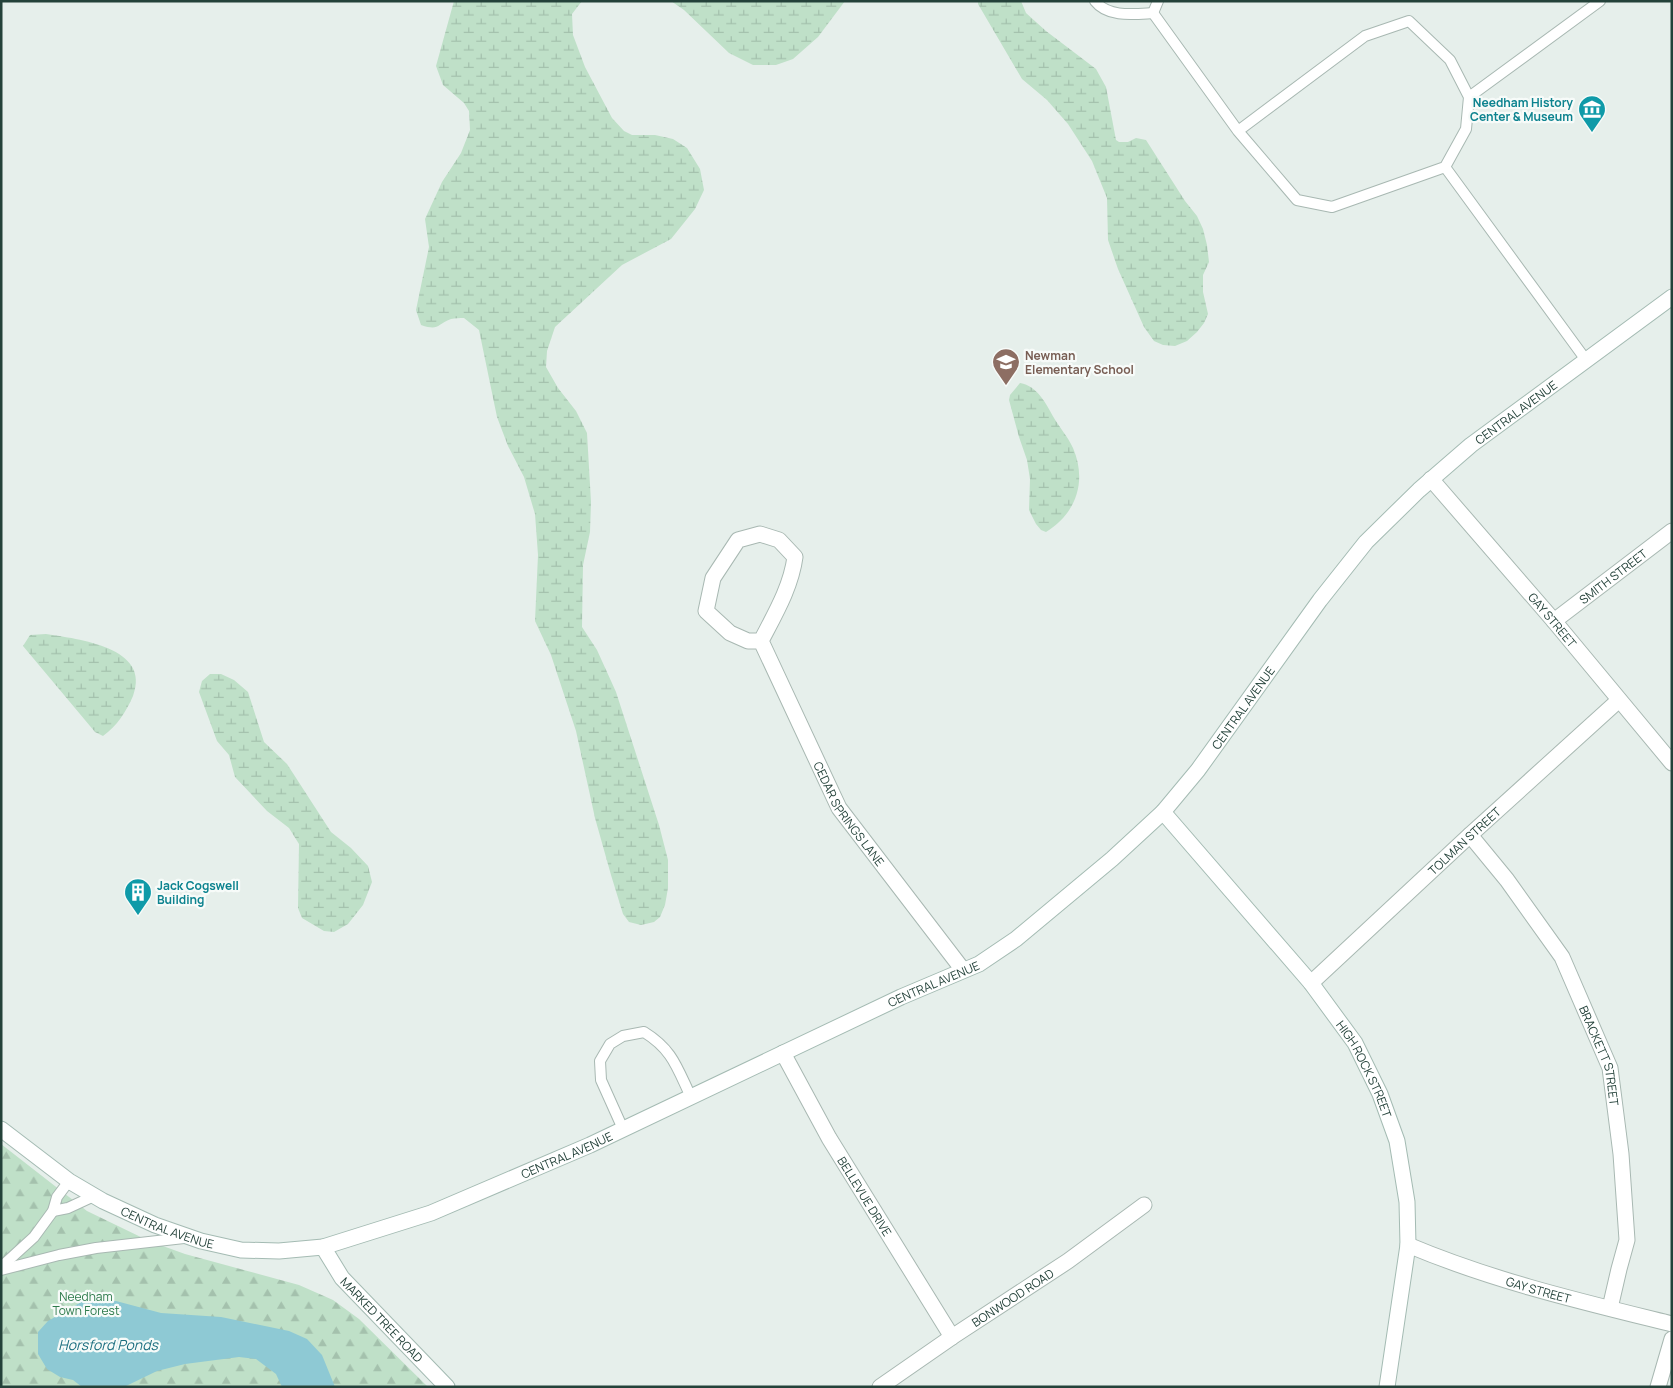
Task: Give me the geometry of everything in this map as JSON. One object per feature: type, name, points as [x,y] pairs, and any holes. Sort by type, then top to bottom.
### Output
[{"type":"street","name":"CENTRAL AVENUE","points":[[1,1129],[69,1181],[94,1196],[144,1220],[215,1244],[255,1251],[301,1250],[323,1247],[431,1213],[590,1145],[901,997],[979,964],[1016,939],[1163,812],[1198,770],[1320,600],[1366,542],[1431,479],[1464,451],[1672,297]]},
{"type":"street","name":"GAY STREET","points":[[1431,479],[1554,621],[1672,763]]},
{"type":"street","name":"SMITH STREET","points":[[1554,621],[1672,531]]},
{"type":"street","points":[[760,534],[779,540],[795,557],[793,573],[779,607],[761,641],[748,641],[730,633],[706,611],[713,578],[738,540],[760,534]]},
{"type":"street","name":"CEDAR SPRINGS LANE","points":[[761,641],[839,808],[963,970]]},
{"type":"street","name":"TOLMAN STREET","points":[[1311,984],[1470,835],[1619,700]]},
{"type":"street","name":"HIGH ROCK STREET","points":[[1163,812],[1311,984],[1355,1044],[1380,1094],[1397,1140],[1407,1202],[1408,1245],[1387,1387]]},
{"type":"street","name":"BRACKETT STREET","points":[[1470,835],[1507,880],[1562,957],[1610,1068],[1621,1154],[1627,1240],[1610,1308]]},
{"type":"street","name":"BELLEVUE DRIVE","points":[[783,1053],[829,1138],[952,1337]]},
{"type":"street","name":"BONWOOD ROAD","points":[[880,1387],[1068,1261],[1144,1205]]},
{"type":"street","name":"GAY STREET","points":[[1408,1245],[1440,1258],[1546,1292],[1672,1324]]},
{"type":"street","name":"MARKED TREE ROAD","points":[[323,1247],[342,1278],[448,1387]]},
{"type":"street","points":[[1658,1387],[1672,1340]]},
{"type":"lane","points":[[1095,1],[1098,5],[1113,12],[1129,14],[1153,13]]},
{"type":"lane","points":[[1153,13],[1158,1]]},
{"type":"lane","points":[[1469,97],[1600,1]]},
{"type":"lane","points":[[1153,13],[1238,132],[1297,200],[1332,207],[1445,167],[1466,129],[1469,97],[1450,60],[1409,21],[1365,36],[1238,132]]},
{"type":"lane","points":[[1445,167],[1586,360]]},
{"type":"lane","points":[[623,1129],[601,1080],[600,1061],[610,1044],[623,1036],[644,1032],[659,1042],[674,1060],[691,1097]]},
{"type":"lane","points":[[1,1269],[34,1237],[53,1211],[57,1197],[69,1181]]},
{"type":"lane","points":[[53,1211],[68,1208],[94,1196]]},
{"type":"lane","points":[[1,1269],[96,1248],[191,1237]]},
{"type":"green space","points":[[454,1],[582,1],[572,14],[573,35],[585,67],[612,118],[624,131],[632,135],[655,135],[673,139],[687,148],[700,169],[704,190],[695,209],[671,239],[622,265],[555,327],[547,351],[546,367],[558,388],[576,411],[587,433],[591,502],[590,532],[583,565],[582,627],[597,650],[616,692],[659,825],[668,860],[668,888],[665,905],[660,917],[654,922],[641,925],[629,922],[623,914],[595,818],[576,731],[551,655],[535,621],[538,555],[535,514],[524,477],[508,446],[497,417],[479,330],[464,318],[451,319],[437,327],[427,327],[421,325],[416,310],[429,247],[425,219],[442,182],[461,153],[470,130],[469,111],[464,103],[443,85],[436,66]]},
{"type":"green space","points":[[671,1],[845,1],[818,37],[793,59],[776,65],[753,65],[729,53],[684,10]]},
{"type":"green space","points":[[978,1],[1021,1],[1026,13],[1046,31],[1096,69],[1106,87],[1116,140],[1128,142],[1136,138],[1146,140],[1185,201],[1197,216],[1203,229],[1209,262],[1203,275],[1203,292],[1208,314],[1197,332],[1187,341],[1175,346],[1163,345],[1154,341],[1144,327],[1118,269],[1108,240],[1107,198],[1092,161],[1068,124],[1047,100],[1022,79]]},
{"type":"green space","points":[[1020,383],[1032,388],[1041,396],[1071,444],[1077,460],[1079,484],[1072,506],[1057,524],[1046,532],[1041,530],[1036,524],[1029,510],[1030,479],[1027,460],[1009,400],[1010,395]]},
{"type":"green space","points":[[46,634],[93,643],[122,656],[132,666],[136,679],[133,696],[121,718],[103,736],[95,732],[23,646],[30,635]]},
{"type":"green space","points":[[210,674],[221,674],[234,680],[248,692],[264,742],[287,764],[331,832],[351,848],[368,866],[372,882],[363,905],[348,924],[334,932],[324,931],[302,918],[298,908],[299,844],[289,828],[267,811],[235,777],[229,755],[217,741],[199,692],[202,681]]},
{"type":"green space","name":"Needham Town Forest","points":[[1,1144],[87,1211],[149,1241],[185,1254],[299,1285],[333,1300],[359,1319],[428,1387],[1,1387]]},
{"type":"water","name":"Horsford Ponds","points":[[83,1301],[116,1301],[161,1313],[221,1317],[289,1331],[307,1339],[322,1355],[335,1387],[282,1387],[276,1374],[256,1359],[239,1357],[185,1364],[157,1371],[124,1387],[82,1387],[73,1380],[60,1377],[47,1369],[38,1354],[38,1332],[48,1321]]},
{"type":"place","name":"Needham History Center & Museum","points":[[1592,133]]},
{"type":"place","name":"Newman Elementary School","points":[[1006,386]]},
{"type":"place","name":"Jack Cogswell Building","points":[[138,916]]}]
